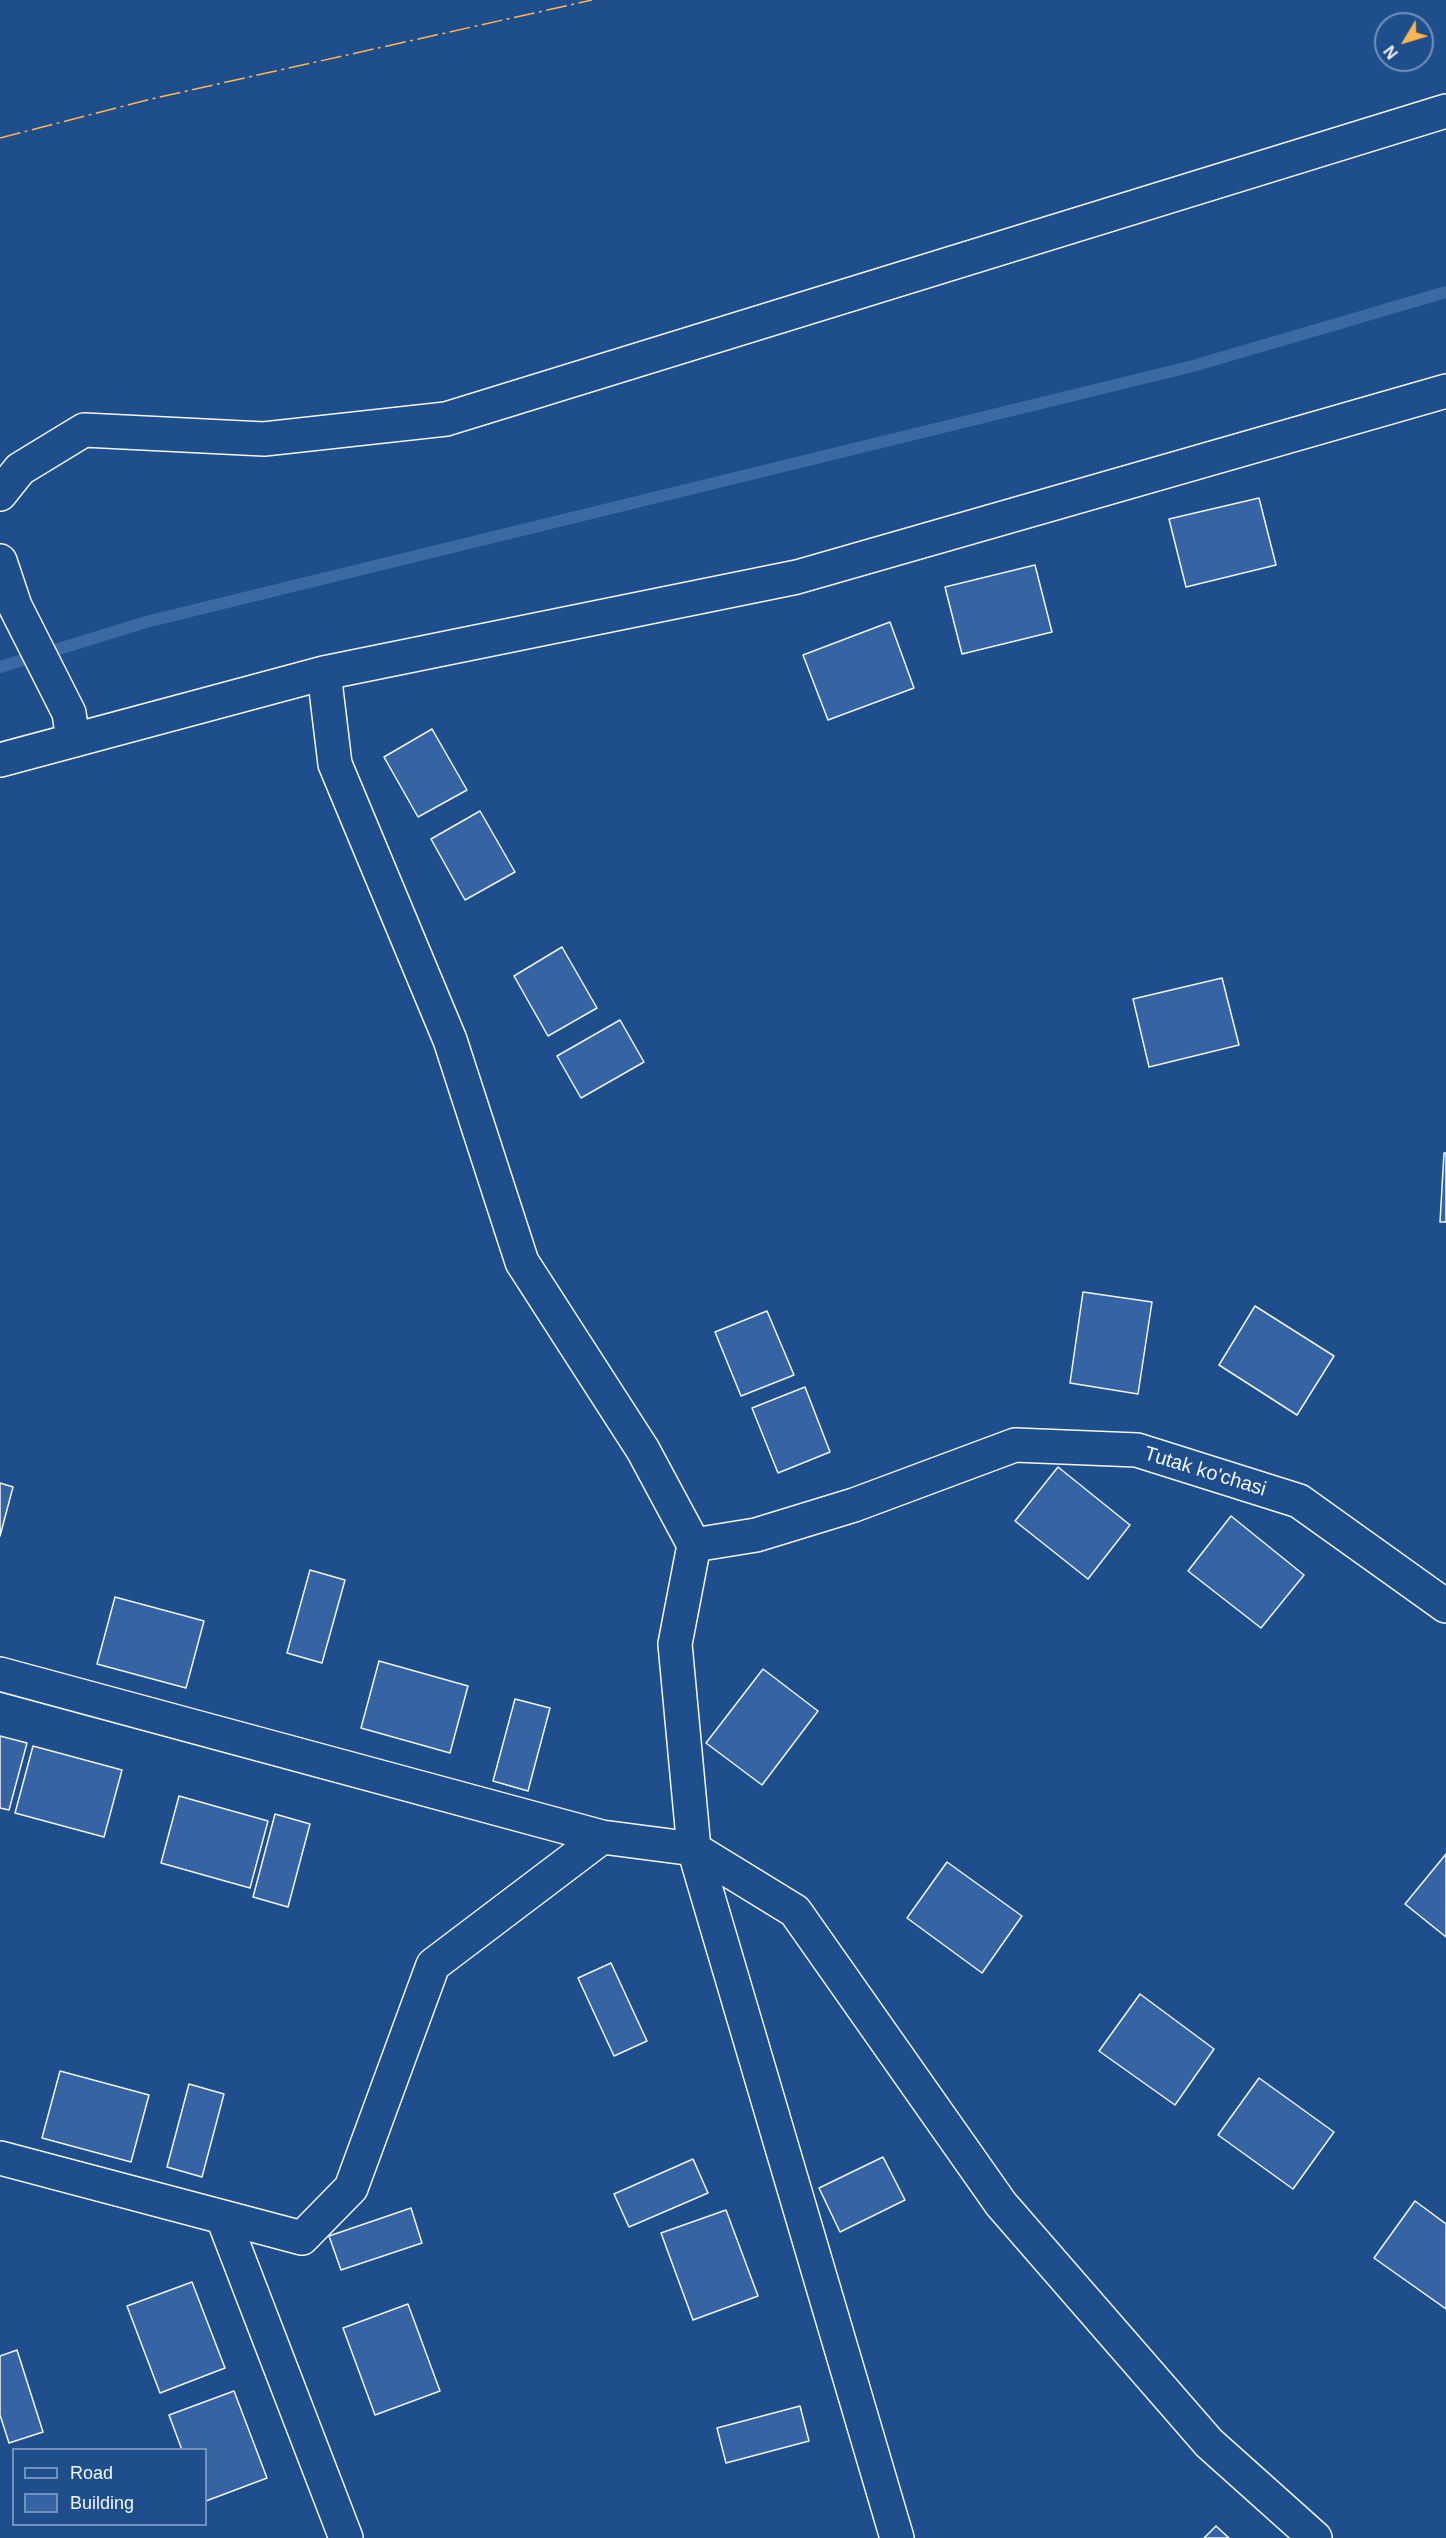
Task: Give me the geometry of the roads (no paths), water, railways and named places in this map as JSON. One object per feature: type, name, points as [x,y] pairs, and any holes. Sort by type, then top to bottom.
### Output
[{"type":"street","points":[[0,494],[20,469],[84,430],[264,439],[446,419],[1446,111]]},
{"type":"street","points":[[0,760],[71,727],[797,577],[1446,391]]},
{"type":"street","points":[[0,561],[15,606],[71,727]]},
{"type":"street","points":[[324,673],[335,764],[450,1040],[522,1262],[643,1450],[694,1545],[675,1644],[694,1850],[897,2538]]},
{"type":"street","name":"Tutak ko'chasi","points":[[694,1545],[756,1534],[854,1505],[1014,1445],[1137,1450],[1299,1501],[1446,1606]]},
{"type":"street","points":[[0,1674],[602,1837],[694,1850],[795,1911],[1001,2204],[1209,2443],[1315,2538]]},
{"type":"street","points":[[0,2158],[302,2238],[351,2188],[433,1965],[602,1837]]},
{"type":"street","points":[[223,2217],[346,2538]]},
{"type":"waterway","points":[[0,667],[146,622],[1193,366],[1446,292]]}]
